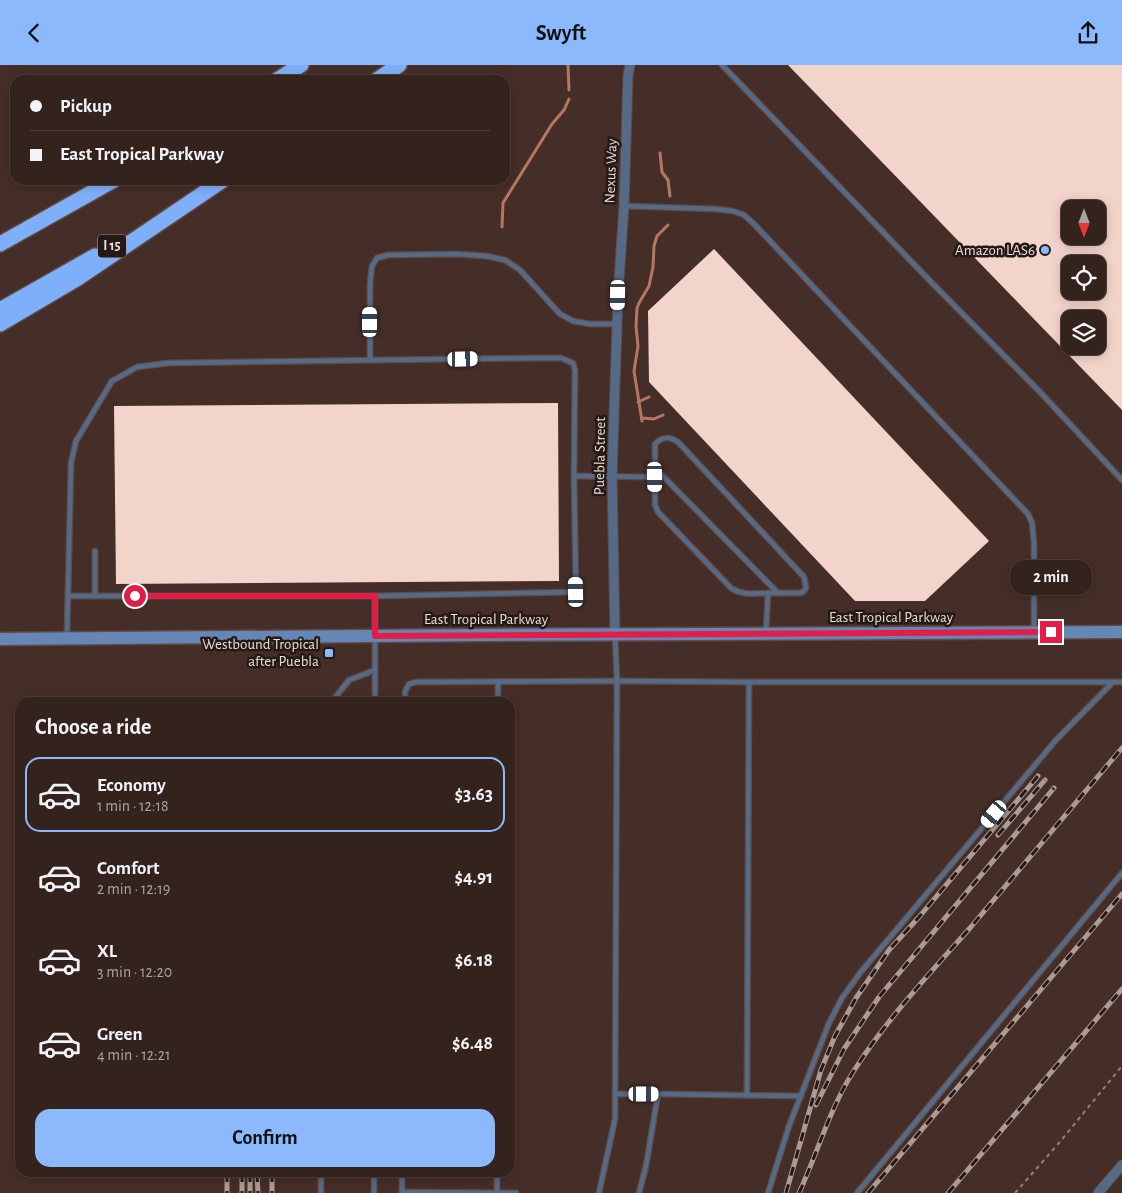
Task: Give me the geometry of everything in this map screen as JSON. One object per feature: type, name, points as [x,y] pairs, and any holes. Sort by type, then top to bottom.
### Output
[{"type":"highway","points":[[286,75],[301,65]]},
{"type":"highway","points":[[384,75],[399,65]]},
{"type":"highway","points":[[0,245],[105,185]]},
{"type":"highway","name":"I 15","points":[[0,309],[214,185]]},
{"type":"highway","points":[[0,324],[78,278],[215,185]]},
{"type":"street","name":"Nexus Way","points":[[619,278],[630,65]]},
{"type":"street","name":"Puebla Street","points":[[615,634],[612,476],[619,278]]},
{"type":"street","name":"East Tropical Parkway","points":[[0,639],[1122,632]]},
{"type":"street","points":[[1098,1193],[1122,1165]]},
{"type":"lane","points":[[722,65],[1041,393],[1122,480]]},
{"type":"lane","points":[[624,206],[733,211],[744,215],[754,223],[1028,514],[1032,523],[1034,542],[1034,632]]},
{"type":"lane","points":[[370,360],[370,284],[372,266],[377,259],[388,255],[457,254],[486,256],[505,260],[520,270],[560,314],[573,321],[590,324],[617,324]]},
{"type":"lane","points":[[67,638],[71,463],[76,441],[112,381],[137,367],[168,363],[553,358],[561,358],[573,363],[575,370],[576,592],[375,596],[68,595]]},
{"type":"lane","points":[[666,437],[679,443],[804,577],[806,588],[803,592],[745,594],[731,588],[658,512],[656,505],[655,468],[655,444],[659,439],[666,437]]},
{"type":"lane","points":[[655,468],[778,593]]},
{"type":"lane","points":[[574,476],[655,477]]},
{"type":"lane","points":[[95,551],[95,595]]},
{"type":"lane","points":[[766,633],[768,593]]},
{"type":"lane","points":[[375,596],[375,697]]},
{"type":"lane","points":[[599,1193],[615,1119],[617,681],[615,634]]},
{"type":"lane","points":[[336,697],[349,680],[375,671]]},
{"type":"lane","points":[[405,697],[409,684],[416,682],[1122,682]]},
{"type":"lane","points":[[498,682],[498,697]]},
{"type":"lane","points":[[747,1095],[748,682]]},
{"type":"lane","points":[[768,1193],[789,1126],[829,1023],[842,998],[860,973],[1056,740],[1113,682]]},
{"type":"lane","points":[[857,1193],[1122,873]]},
{"type":"lane","points":[[615,1094],[801,1096]]},
{"type":"lane","points":[[639,1193],[646,1165],[658,1094]]},
{"type":"lane","points":[[321,1177],[321,1193]]},
{"type":"lane","points":[[374,1177],[374,1193]]},
{"type":"lane","points":[[402,1177],[402,1193],[516,1193]]},
{"type":"lane","points":[[497,1177],[497,1192]]},
{"type":"path","points":[[1014,1193],[1059,1143],[1122,1066]]},
{"type":"building","name":"Amazon LAS6","points":[[788,65],[1122,65],[1122,410],[1069,355],[1106,355],[1106,310],[1061,310],[1061,347]]},
{"type":"building","points":[[714,249],[989,541],[925,601],[855,601],[649,382],[648,311]]},
{"type":"building","points":[[558,403],[559,581],[116,584],[114,406]]},
{"type":"waterway","points":[[568,65],[569,90]]},
{"type":"waterway","points":[[502,227],[503,203],[552,124],[564,110],[569,99]]},
{"type":"waterway","points":[[660,153],[662,172],[668,180],[670,196]]},
{"type":"waterway","points":[[642,421],[634,371],[638,346],[637,308],[649,286],[657,236],[668,225]]},
{"type":"waterway","points":[[638,402],[649,397]]},
{"type":"waterway","points":[[642,418],[654,419],[663,415]]},
{"type":"railway","points":[[799,1193],[838,1099],[855,1069],[881,1032],[1122,748]]},
{"type":"railway","points":[[786,1193],[821,1070],[835,1036],[856,998],[889,950],[1038,776]]},
{"type":"railway","points":[[998,835],[1045,780]]},
{"type":"railway","points":[[816,1105],[844,1049],[879,997],[1054,788]]},
{"type":"railway","points":[[868,1193],[1122,894]]},
{"type":"railway","points":[[948,1193],[1122,989]]},
{"type":"railway","points":[[227,1177],[227,1193]]},
{"type":"railway","points":[[242,1177],[242,1193]]},
{"type":"railway","points":[[250,1177],[250,1193]]},
{"type":"railway","points":[[257,1177],[258,1193]]},
{"type":"railway","points":[[272,1177],[272,1193]]},
{"type":"place","name":"Amazon LAS6","points":[[1045,250]]},
{"type":"place","name":"Westbound Tropical after Puebla","points":[[329,653]]},
{"type":"route","points":[[135,596],[375,596],[375,636],[1051,632]]}]
